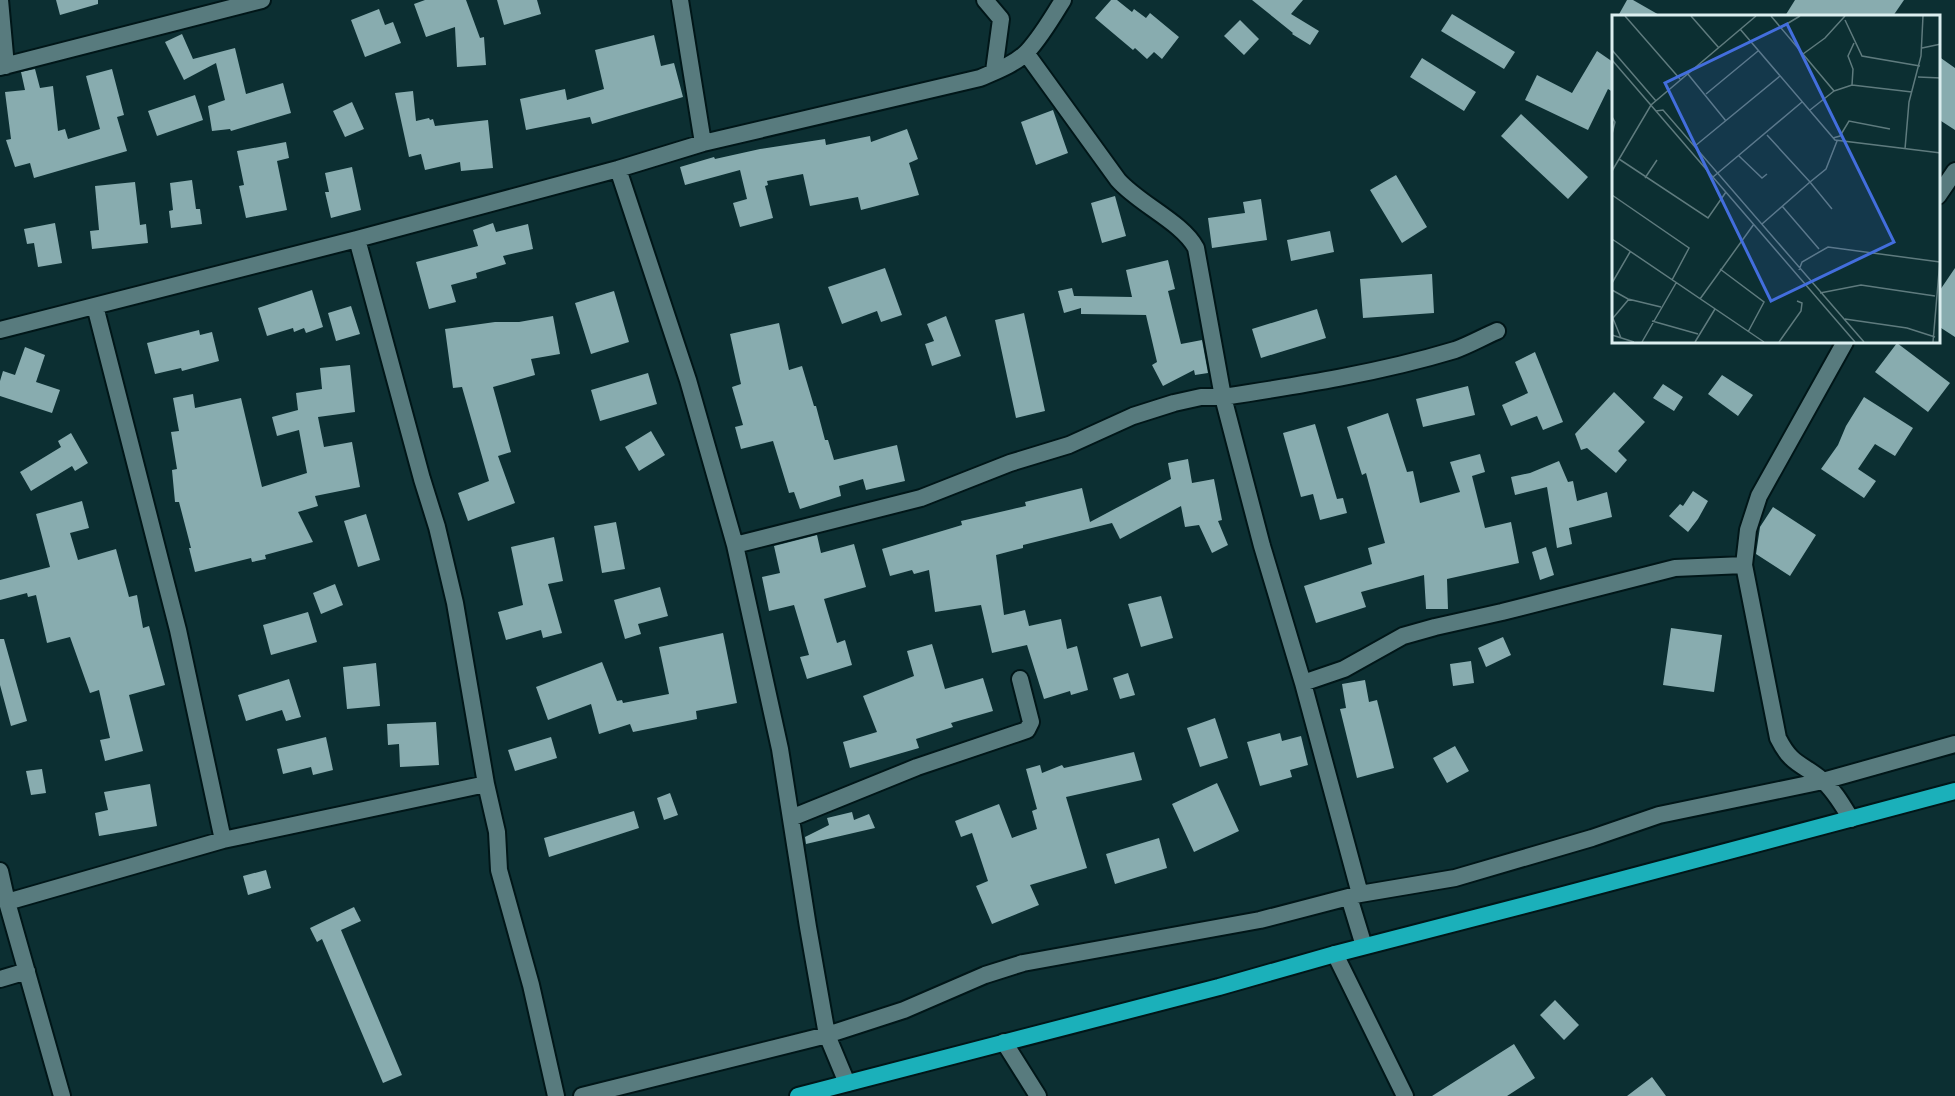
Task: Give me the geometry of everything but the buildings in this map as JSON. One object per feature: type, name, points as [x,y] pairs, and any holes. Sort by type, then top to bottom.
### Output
[{"type":"highway","points":[[798,1096],[1219,987],[1364,946],[1955,791]]},
{"type":"street","points":[[0,0],[3,66],[262,0]]},
{"type":"street","points":[[680,0],[703,143]]},
{"type":"street","points":[[985,0],[1002,19],[994,71]]},
{"type":"street","points":[[0,330],[618,169],[703,143],[980,78],[1010,64],[1026,53],[1048,25],[1063,0]]},
{"type":"street","points":[[1026,53],[1118,180],[1136,197],[1190,238],[1196,249],[1223,397],[1262,546],[1304,683],[1364,946]]},
{"type":"street","points":[[618,169],[688,380],[735,544],[780,749],[827,1035],[847,1083]]},
{"type":"street","points":[[357,238],[455,603],[496,832],[499,870],[531,985],[556,1096]]},
{"type":"street","points":[[95,306],[178,630],[223,840]]},
{"type":"street","points":[[735,544],[921,498],[1010,463],[1069,445],[1133,416],[1183,400],[1223,397],[1323,382],[1456,349],[1497,331]]},
{"type":"street","points":[[1844,344],[1759,496],[1748,530],[1744,564],[1778,738],[1784,751],[1793,761],[1823,780],[1851,819]]},
{"type":"street","points":[[1304,683],[1344,669],[1403,636],[1435,627],[1675,568],[1744,564]]},
{"type":"street","points":[[791,818],[917,767],[1027,730],[1031,722],[1020,679]]},
{"type":"street","points":[[582,1096],[827,1035],[904,1010],[985,975],[1023,963],[1260,920],[1354,896],[1455,878],[1659,815],[1823,780],[1955,744]]},
{"type":"street","points":[[7,902],[223,840],[486,784]]},
{"type":"street","points":[[0,871],[62,1096]]},
{"type":"street","points":[[1335,954],[1405,1096]]},
{"type":"street","points":[[0,979],[27,971]]},
{"type":"street","points":[[1004,1042],[1038,1096]]}]
